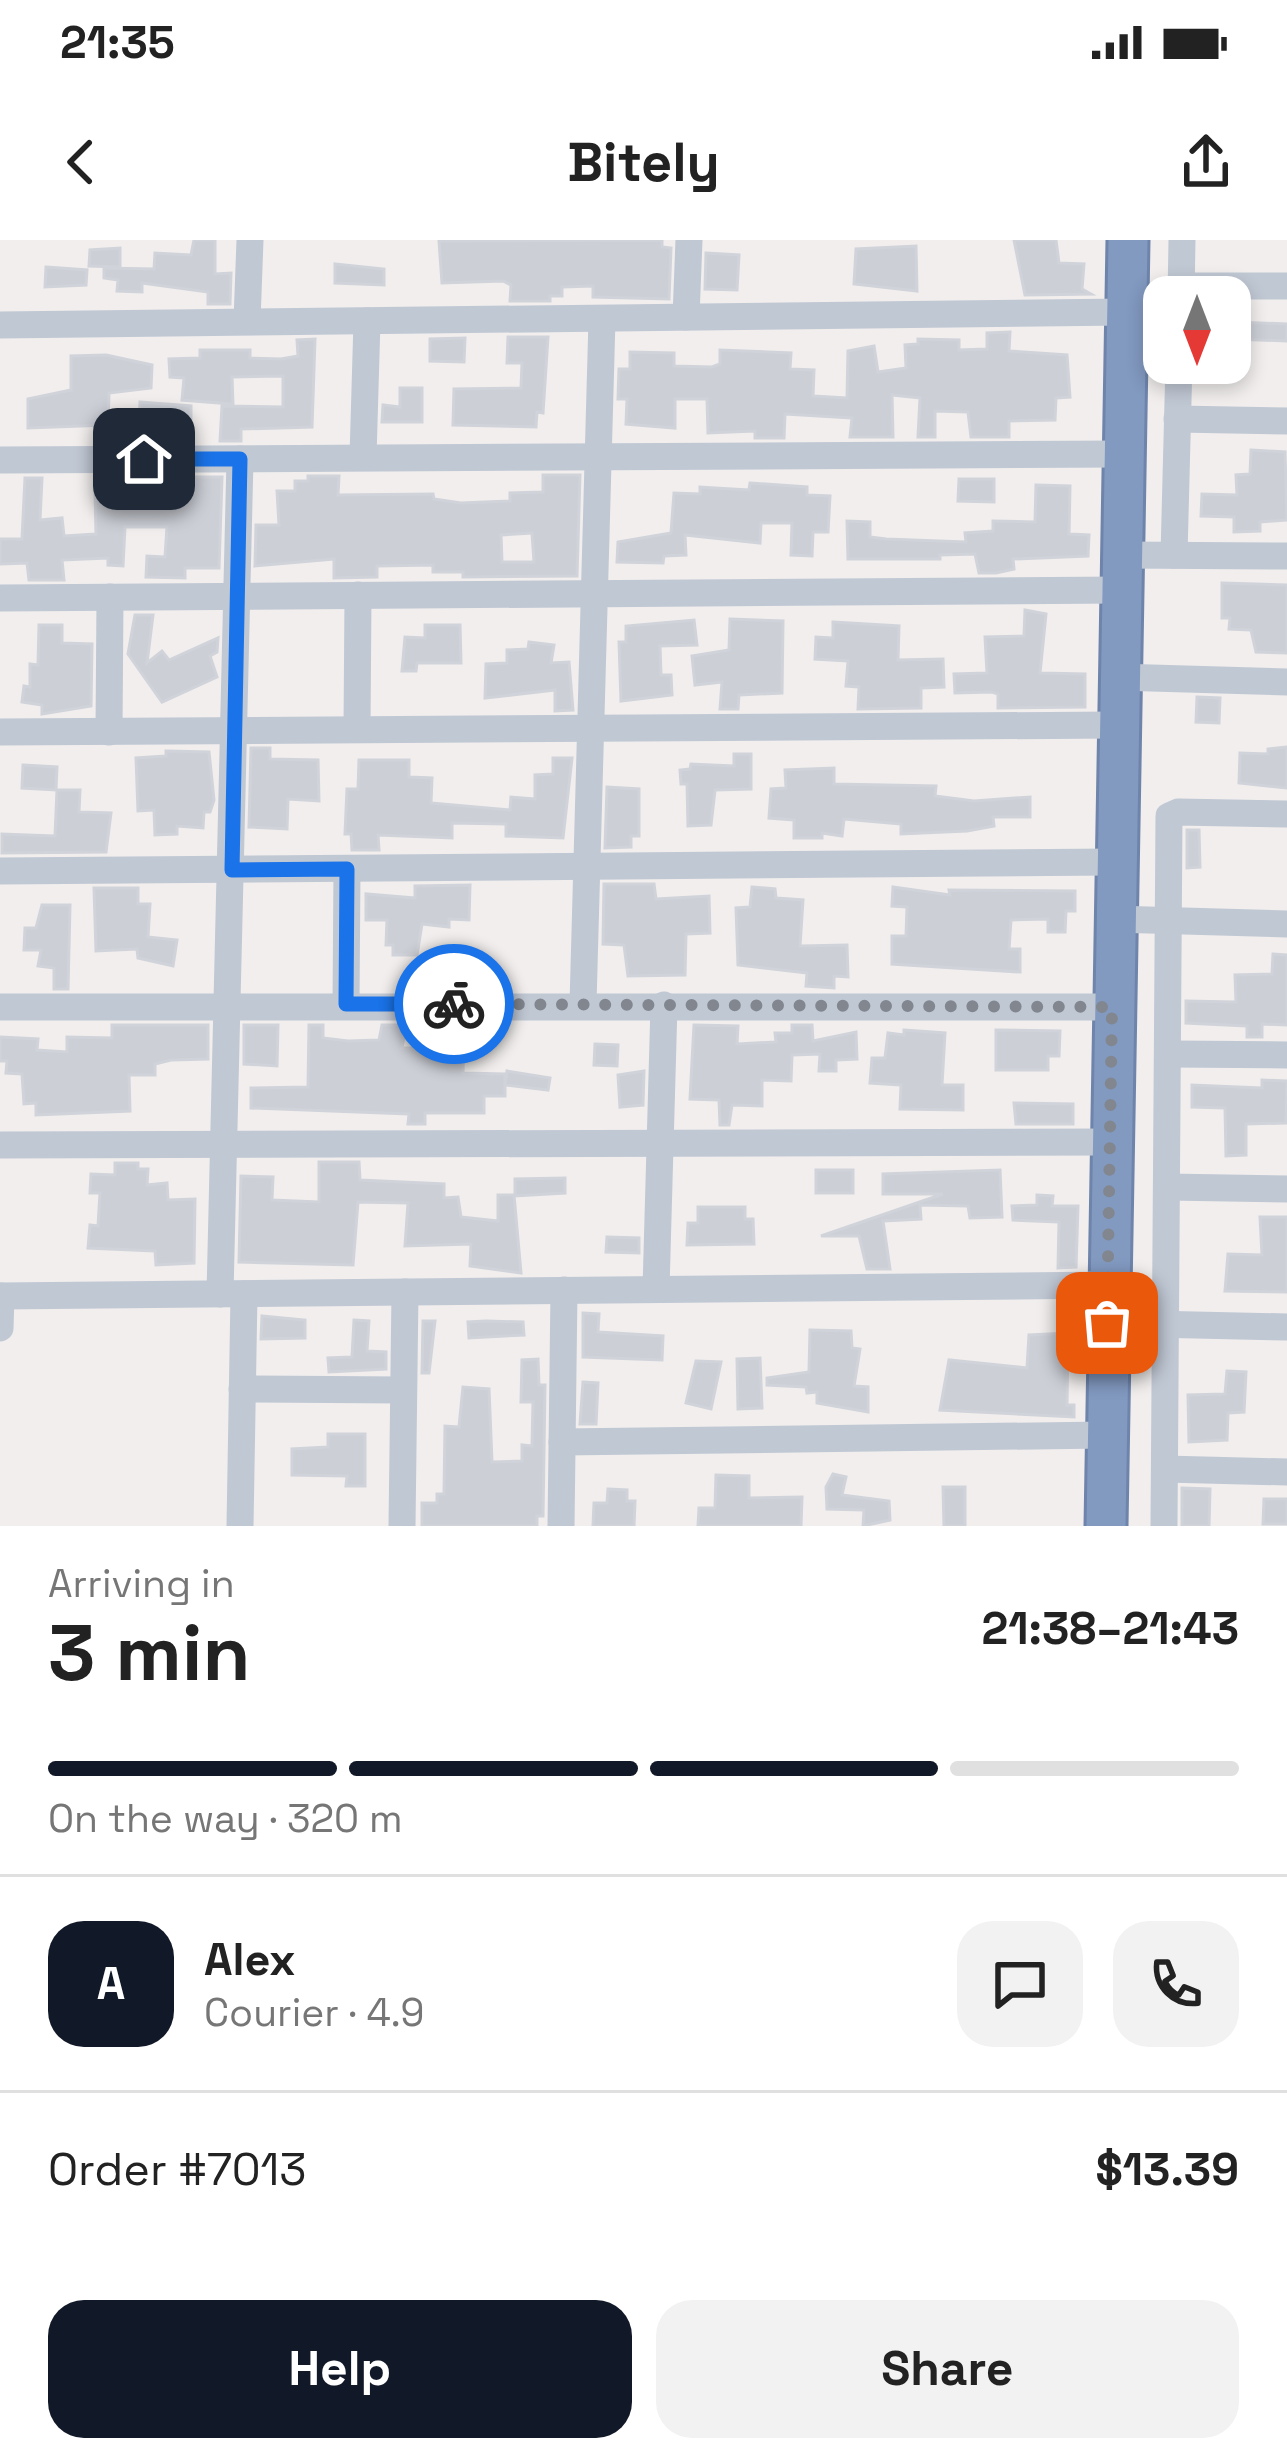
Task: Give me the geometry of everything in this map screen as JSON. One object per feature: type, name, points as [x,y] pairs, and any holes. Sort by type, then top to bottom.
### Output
[{"type":"highway","points":[[1106,1526],[1116,725],[1129,240]]},
{"type":"street","points":[[247,322],[250,240]]},
{"type":"street","points":[[686,317],[689,240]]},
{"type":"street","points":[[1182,240],[1182,276]]},
{"type":"street","points":[[1251,288],[1287,286]]},
{"type":"street","points":[[0,325],[1126,312]]},
{"type":"street","points":[[583,1004],[602,319]]},
{"type":"street","points":[[363,458],[367,321]]},
{"type":"street","points":[[1174,555],[1178,384]]},
{"type":"street","points":[[1177,419],[1287,421]]},
{"type":"street","points":[[0,460],[1124,454]]},
{"type":"street","points":[[240,459],[223,1144],[242,1389],[240,1526]]},
{"type":"street","points":[[0,598],[595,592],[1122,572],[1174,555],[1287,556]]},
{"type":"street","points":[[357,729],[358,596]]},
{"type":"street","points":[[110,597],[110,732]]},
{"type":"street","points":[[1117,677],[1287,682]]},
{"type":"street","points":[[0,732],[592,724],[1116,725]]},
{"type":"street","points":[[1164,1526],[1172,813],[1287,814]]},
{"type":"street","points":[[0,871],[1114,862]]},
{"type":"street","points":[[346,1004],[347,869]]},
{"type":"street","points":[[1113,919],[1287,924]]},
{"type":"street","points":[[656,1288],[664,1005]]},
{"type":"street","points":[[0,1007],[1112,1007]]},
{"type":"street","points":[[1170,1054],[1287,1055]]},
{"type":"street","points":[[0,1144],[1110,1142]]},
{"type":"street","points":[[1168,1187],[1287,1189]]},
{"type":"street","points":[[0,1328],[0,1296],[656,1288],[1107,1304],[1166,1324],[1287,1327]]},
{"type":"street","points":[[561,1526],[565,1290]]},
{"type":"street","points":[[402,1526],[405,1292]]},
{"type":"street","points":[[242,1389],[403,1390]]},
{"type":"street","points":[[562,1442],[1105,1436]]},
{"type":"street","points":[[1165,1469],[1287,1472]]},
{"type":"building","points":[[194,240],[215,240],[215,274],[231,273],[230,304],[208,304],[208,292],[142,283],[142,292],[117,291],[118,280],[104,278],[104,268],[154,269],[155,253],[191,255]]},
{"type":"building","points":[[662,240],[662,247],[671,248],[669,299],[593,297],[593,286],[562,287],[562,296],[550,296],[550,301],[510,301],[511,285],[503,281],[442,283],[439,241]]},
{"type":"building","points":[[1014,240],[1056,240],[1059,263],[1084,264],[1082,289],[1091,294],[1025,295]]},
{"type":"building","points":[[916,246],[917,291],[854,284],[856,249]]},
{"type":"building","points":[[120,248],[120,267],[89,266],[90,250]]},
{"type":"building","points":[[706,253],[739,255],[737,290],[705,289]]},
{"type":"building","points":[[335,264],[384,269],[384,285],[335,283]]},
{"type":"building","points":[[46,267],[87,270],[86,285],[45,287]]},
{"type":"building","points":[[1251,323],[1287,324],[1287,341],[1251,340]]},
{"type":"building","points":[[1010,332],[1009,351],[1067,355],[1070,397],[1056,398],[1055,420],[1009,421],[1009,437],[971,437],[968,412],[935,411],[935,437],[918,437],[920,398],[892,395],[893,437],[850,437],[852,418],[785,414],[784,438],[755,438],[755,431],[708,433],[707,399],[675,399],[675,428],[626,424],[627,399],[618,399],[619,369],[630,369],[630,352],[674,353],[674,366],[712,367],[720,364],[720,350],[791,353],[790,369],[814,370],[813,396],[847,398],[848,351],[874,346],[878,372],[906,368],[905,345],[918,344],[918,339],[959,340],[959,350],[987,349],[987,333]]},
{"type":"building","points":[[508,337],[548,337],[543,413],[537,412],[536,427],[453,425],[454,389],[521,388],[522,363],[507,363]]},
{"type":"building","points":[[465,338],[464,362],[430,361],[430,339]]},
{"type":"building","points":[[315,339],[312,427],[241,429],[241,441],[220,441],[222,406],[283,407],[283,376],[232,377],[233,404],[182,400],[184,378],[170,377],[169,359],[200,358],[200,350],[250,350],[250,358],[281,359],[298,356],[297,340]]},
{"type":"building","points":[[106,355],[152,365],[151,388],[109,393],[108,425],[28,428],[28,399],[71,390],[71,356]]},
{"type":"building","points":[[400,388],[422,388],[422,422],[382,422],[383,405],[400,407]]},
{"type":"building","points":[[140,402],[191,406],[191,424],[139,425]]},
{"type":"building","points":[[1251,450],[1285,452],[1287,520],[1260,522],[1260,531],[1234,532],[1234,517],[1201,516],[1202,494],[1237,495],[1236,475],[1250,474]]},
{"type":"building","points":[[543,475],[580,475],[577,576],[463,577],[463,572],[433,572],[433,565],[377,566],[377,577],[334,578],[334,559],[255,566],[256,525],[279,525],[277,491],[295,491],[295,481],[308,481],[308,476],[339,476],[338,495],[433,494],[434,499],[461,503],[510,501],[510,493],[543,492]],"holes":[[[532,533],[534,562],[502,562],[501,535]]]},
{"type":"building","points":[[195,477],[222,477],[219,568],[185,568],[185,578],[146,577],[147,556],[165,557],[167,527],[125,527],[123,566],[108,565],[108,558],[62,560],[64,580],[29,580],[27,563],[0,564],[0,539],[22,539],[25,478],[42,478],[40,520],[62,518],[64,536],[96,534],[95,493],[194,492]]},
{"type":"building","points":[[959,479],[994,479],[994,502],[958,501]]},
{"type":"building","points":[[750,483],[807,487],[807,495],[830,496],[828,532],[813,532],[812,556],[791,555],[792,523],[761,523],[760,543],[685,535],[686,555],[664,556],[663,563],[617,562],[618,542],[671,533],[674,493],[700,494],[700,487],[749,490]]},
{"type":"building","points":[[1036,485],[1070,486],[1069,534],[1089,535],[1088,556],[1013,559],[1014,569],[996,573],[979,573],[975,554],[940,555],[940,559],[848,559],[847,521],[870,522],[870,537],[966,542],[965,533],[993,531],[993,521],[1035,522]]},
{"type":"building","points":[[1222,583],[1287,585],[1287,653],[1256,652],[1251,630],[1229,629],[1230,618],[1222,618]]},
{"type":"building","points":[[1025,610],[1046,614],[1040,673],[1085,674],[1085,707],[998,708],[998,694],[955,693],[954,674],[987,673],[985,637],[1024,636]]},
{"type":"building","points":[[135,615],[153,615],[147,663],[162,651],[169,660],[218,638],[217,652],[210,656],[217,677],[162,702],[128,654]]},
{"type":"building","points":[[730,619],[783,621],[782,693],[739,695],[738,709],[720,709],[722,682],[695,685],[692,656],[729,650]]},
{"type":"building","points":[[694,620],[697,645],[660,646],[661,675],[671,675],[672,695],[621,701],[619,642],[626,642],[626,626]]},
{"type":"building","points":[[833,622],[899,626],[898,660],[943,659],[944,687],[921,688],[921,708],[858,709],[859,687],[846,686],[848,661],[815,659],[816,637],[833,638]]},
{"type":"building","points":[[39,625],[62,625],[62,643],[92,644],[91,706],[42,714],[42,705],[22,702],[24,686],[30,687],[30,664],[38,665]]},
{"type":"building","points":[[425,625],[460,625],[461,663],[417,663],[416,671],[402,671],[405,637],[425,638]]},
{"type":"building","points":[[529,642],[554,645],[551,663],[569,662],[573,710],[555,711],[555,690],[485,698],[486,664],[507,663],[507,650],[528,649]]},
{"type":"building","points":[[1197,697],[1220,698],[1219,723],[1196,722]]},
{"type":"building","points":[[1287,747],[1287,788],[1239,783],[1240,753],[1268,754],[1268,749]]},
{"type":"building","points":[[251,748],[270,748],[270,759],[318,760],[319,801],[288,799],[287,829],[249,827]]},
{"type":"building","points":[[166,751],[209,752],[214,800],[210,812],[204,812],[203,828],[177,826],[177,834],[155,835],[154,810],[138,811],[136,758],[166,756]]},
{"type":"building","points":[[734,754],[751,754],[751,789],[715,790],[711,825],[688,826],[687,784],[681,784],[680,770],[690,769],[691,764],[734,766]]},
{"type":"building","points":[[553,758],[572,758],[563,838],[506,836],[506,824],[452,823],[452,838],[378,835],[379,850],[352,850],[351,834],[345,834],[347,789],[358,789],[359,760],[409,760],[409,777],[432,778],[431,803],[510,810],[511,797],[535,799],[535,775],[553,774]]},
{"type":"building","points":[[23,765],[57,767],[56,790],[22,788]]},
{"type":"building","points":[[834,768],[834,784],[936,786],[935,796],[974,801],[1030,797],[1030,817],[993,817],[994,826],[967,831],[901,834],[901,824],[844,819],[842,836],[822,833],[822,838],[794,838],[794,820],[769,818],[771,789],[786,788],[785,770]]},
{"type":"building","points":[[607,787],[639,789],[639,836],[631,836],[631,847],[605,848]]},
{"type":"building","points":[[57,790],[80,790],[79,812],[111,813],[106,852],[2,853],[2,834],[55,836]]},
{"type":"building","points":[[1187,830],[1199,830],[1200,867],[1187,868]]},
{"type":"building","points":[[604,884],[654,884],[656,899],[709,896],[710,933],[686,934],[685,975],[628,976],[624,945],[603,944]]},
{"type":"building","points":[[470,885],[469,920],[449,919],[449,927],[422,924],[417,955],[393,955],[393,945],[386,945],[387,920],[366,920],[366,894],[415,898],[415,886]]},
{"type":"building","points":[[752,887],[775,889],[776,898],[803,900],[800,946],[847,945],[848,977],[834,976],[834,988],[806,986],[807,973],[738,965],[736,908],[750,907]]},
{"type":"building","points":[[893,887],[950,895],[949,890],[1075,891],[1075,911],[1066,911],[1065,932],[1048,932],[1048,919],[1011,920],[1009,949],[1020,949],[1020,972],[892,964],[892,936],[906,936],[907,907],[892,906]]},
{"type":"building","points":[[94,888],[138,888],[138,904],[150,904],[148,937],[177,940],[173,966],[138,958],[137,949],[96,951]]},
{"type":"building","points":[[42,905],[70,905],[68,989],[54,989],[54,968],[38,966],[41,950],[24,950],[25,928],[36,928]]},
{"type":"building","points":[[1273,954],[1287,955],[1287,1025],[1262,1024],[1262,1037],[1247,1037],[1247,1026],[1186,1023],[1186,1001],[1236,1002],[1235,975],[1272,974]]},
{"type":"building","points":[[112,1025],[208,1025],[208,1059],[171,1060],[155,1064],[155,1075],[129,1075],[130,1111],[36,1115],[36,1103],[24,1104],[22,1074],[6,1073],[7,1061],[0,1061],[0,1037],[38,1039],[37,1050],[67,1052],[67,1037],[112,1038]]},
{"type":"building","points":[[244,1025],[278,1025],[277,1066],[244,1064]]},
{"type":"building","points":[[309,1025],[323,1025],[323,1038],[348,1041],[379,1040],[382,1025],[406,1025],[402,1048],[433,1048],[434,1033],[464,1033],[463,1073],[505,1074],[505,1096],[484,1096],[484,1113],[425,1113],[425,1124],[408,1124],[409,1114],[251,1108],[251,1088],[308,1087]]},
{"type":"building","points":[[694,1025],[738,1026],[737,1044],[776,1042],[775,1033],[792,1033],[792,1025],[812,1025],[813,1041],[856,1032],[857,1059],[836,1060],[836,1071],[819,1071],[820,1054],[792,1055],[791,1081],[762,1080],[762,1106],[732,1105],[729,1125],[720,1125],[719,1100],[690,1099]]},
{"type":"building","points":[[904,1030],[945,1033],[942,1085],[963,1085],[963,1110],[900,1109],[901,1085],[870,1083],[872,1058],[885,1058],[888,1033],[904,1035]]},
{"type":"building","points":[[996,1030],[1060,1031],[1059,1056],[1048,1056],[1048,1070],[996,1070]]},
{"type":"building","points":[[595,1044],[618,1045],[617,1066],[594,1065]]},
{"type":"building","points":[[507,1071],[550,1078],[548,1090],[505,1085]]},
{"type":"building","points":[[644,1071],[643,1105],[620,1107],[618,1075]]},
{"type":"building","points":[[1262,1080],[1287,1081],[1286,1123],[1246,1124],[1246,1155],[1226,1156],[1225,1108],[1192,1107],[1192,1085],[1262,1088]]},
{"type":"building","points":[[1014,1103],[1073,1104],[1073,1124],[1016,1124]]},
{"type":"building","points":[[319,1162],[359,1162],[360,1180],[444,1184],[444,1198],[458,1197],[461,1217],[498,1221],[498,1195],[514,1195],[521,1273],[470,1266],[471,1244],[405,1246],[408,1203],[358,1202],[353,1265],[239,1262],[241,1176],[273,1177],[272,1200],[319,1202]]},
{"type":"building","points":[[115,1163],[138,1163],[138,1169],[148,1169],[147,1185],[167,1183],[168,1200],[195,1199],[194,1263],[156,1265],[155,1251],[88,1248],[90,1225],[98,1226],[100,1193],[90,1193],[91,1174],[115,1175]]},
{"type":"building","points":[[816,1170],[853,1170],[853,1193],[816,1193]]},
{"type":"building","points":[[1000,1170],[1002,1217],[970,1218],[968,1206],[920,1205],[921,1219],[883,1221],[890,1269],[867,1269],[859,1236],[821,1236],[943,1194],[883,1194],[883,1174]]},
{"type":"building","points":[[565,1178],[565,1193],[515,1196],[515,1179]]},
{"type":"building","points":[[1037,1195],[1053,1196],[1052,1206],[1078,1206],[1076,1267],[1058,1268],[1059,1222],[1013,1220],[1012,1206],[1037,1205]]},
{"type":"building","points":[[698,1207],[745,1207],[745,1219],[753,1219],[754,1244],[687,1245],[688,1223],[698,1223]]},
{"type":"building","points":[[1260,1217],[1287,1217],[1287,1292],[1225,1291],[1228,1254],[1262,1255]]},
{"type":"building","points":[[607,1237],[639,1238],[639,1253],[606,1252]]},
{"type":"building","points":[[583,1313],[599,1314],[598,1332],[663,1336],[662,1360],[583,1357]]},
{"type":"building","points":[[262,1316],[305,1320],[305,1338],[261,1339]]},
{"type":"building","points":[[354,1320],[369,1321],[367,1351],[386,1352],[386,1369],[329,1372],[328,1358],[352,1357]]},
{"type":"building","points":[[423,1321],[435,1321],[429,1373],[422,1373]]},
{"type":"building","points":[[468,1322],[523,1322],[524,1335],[469,1338]]},
{"type":"building","points":[[810,1330],[851,1331],[852,1348],[860,1349],[854,1386],[868,1387],[868,1412],[817,1403],[817,1392],[807,1393],[806,1387],[767,1385],[767,1378],[809,1372]]},
{"type":"building","points":[[1068,1333],[1067,1405],[1074,1405],[1074,1417],[940,1410],[949,1360],[1027,1368],[1029,1335]]},
{"type":"building","points":[[760,1358],[762,1408],[738,1409],[737,1359]]},
{"type":"building","points":[[538,1359],[539,1385],[545,1385],[543,1516],[537,1516],[537,1526],[422,1526],[422,1503],[437,1503],[437,1494],[444,1494],[445,1426],[459,1427],[463,1387],[489,1389],[492,1462],[522,1461],[522,1445],[532,1446],[533,1402],[521,1402],[522,1360]]},
{"type":"building","points":[[696,1361],[721,1362],[711,1409],[686,1403]]},
{"type":"building","points":[[1227,1371],[1246,1372],[1244,1412],[1228,1413],[1227,1440],[1189,1442],[1188,1395],[1225,1394]]},
{"type":"building","points":[[583,1382],[598,1383],[596,1424],[580,1424]]},
{"type":"building","points":[[328,1434],[365,1434],[365,1486],[346,1486],[347,1476],[292,1475],[292,1449],[328,1447]]},
{"type":"building","points":[[833,1474],[846,1477],[842,1495],[889,1501],[890,1520],[863,1526],[864,1510],[827,1509],[826,1487]]},
{"type":"building","points":[[716,1475],[749,1476],[749,1498],[802,1497],[801,1526],[698,1526],[699,1508],[715,1508]]},
{"type":"building","points":[[943,1487],[965,1487],[965,1526],[944,1526]]},
{"type":"building","points":[[1182,1488],[1210,1489],[1209,1526],[1182,1526]]},
{"type":"building","points":[[608,1489],[627,1490],[627,1501],[635,1501],[634,1526],[593,1526],[594,1503],[607,1503]]},
{"type":"building","points":[[1264,1499],[1287,1499],[1287,1524],[1263,1524]]},
{"type":"way so far","points":[[454,1004],[1112,1007],[1107,1323]]},
{"type":"route","points":[[144,459],[240,459],[232,870],[347,869],[346,1004],[454,1004]]}]
